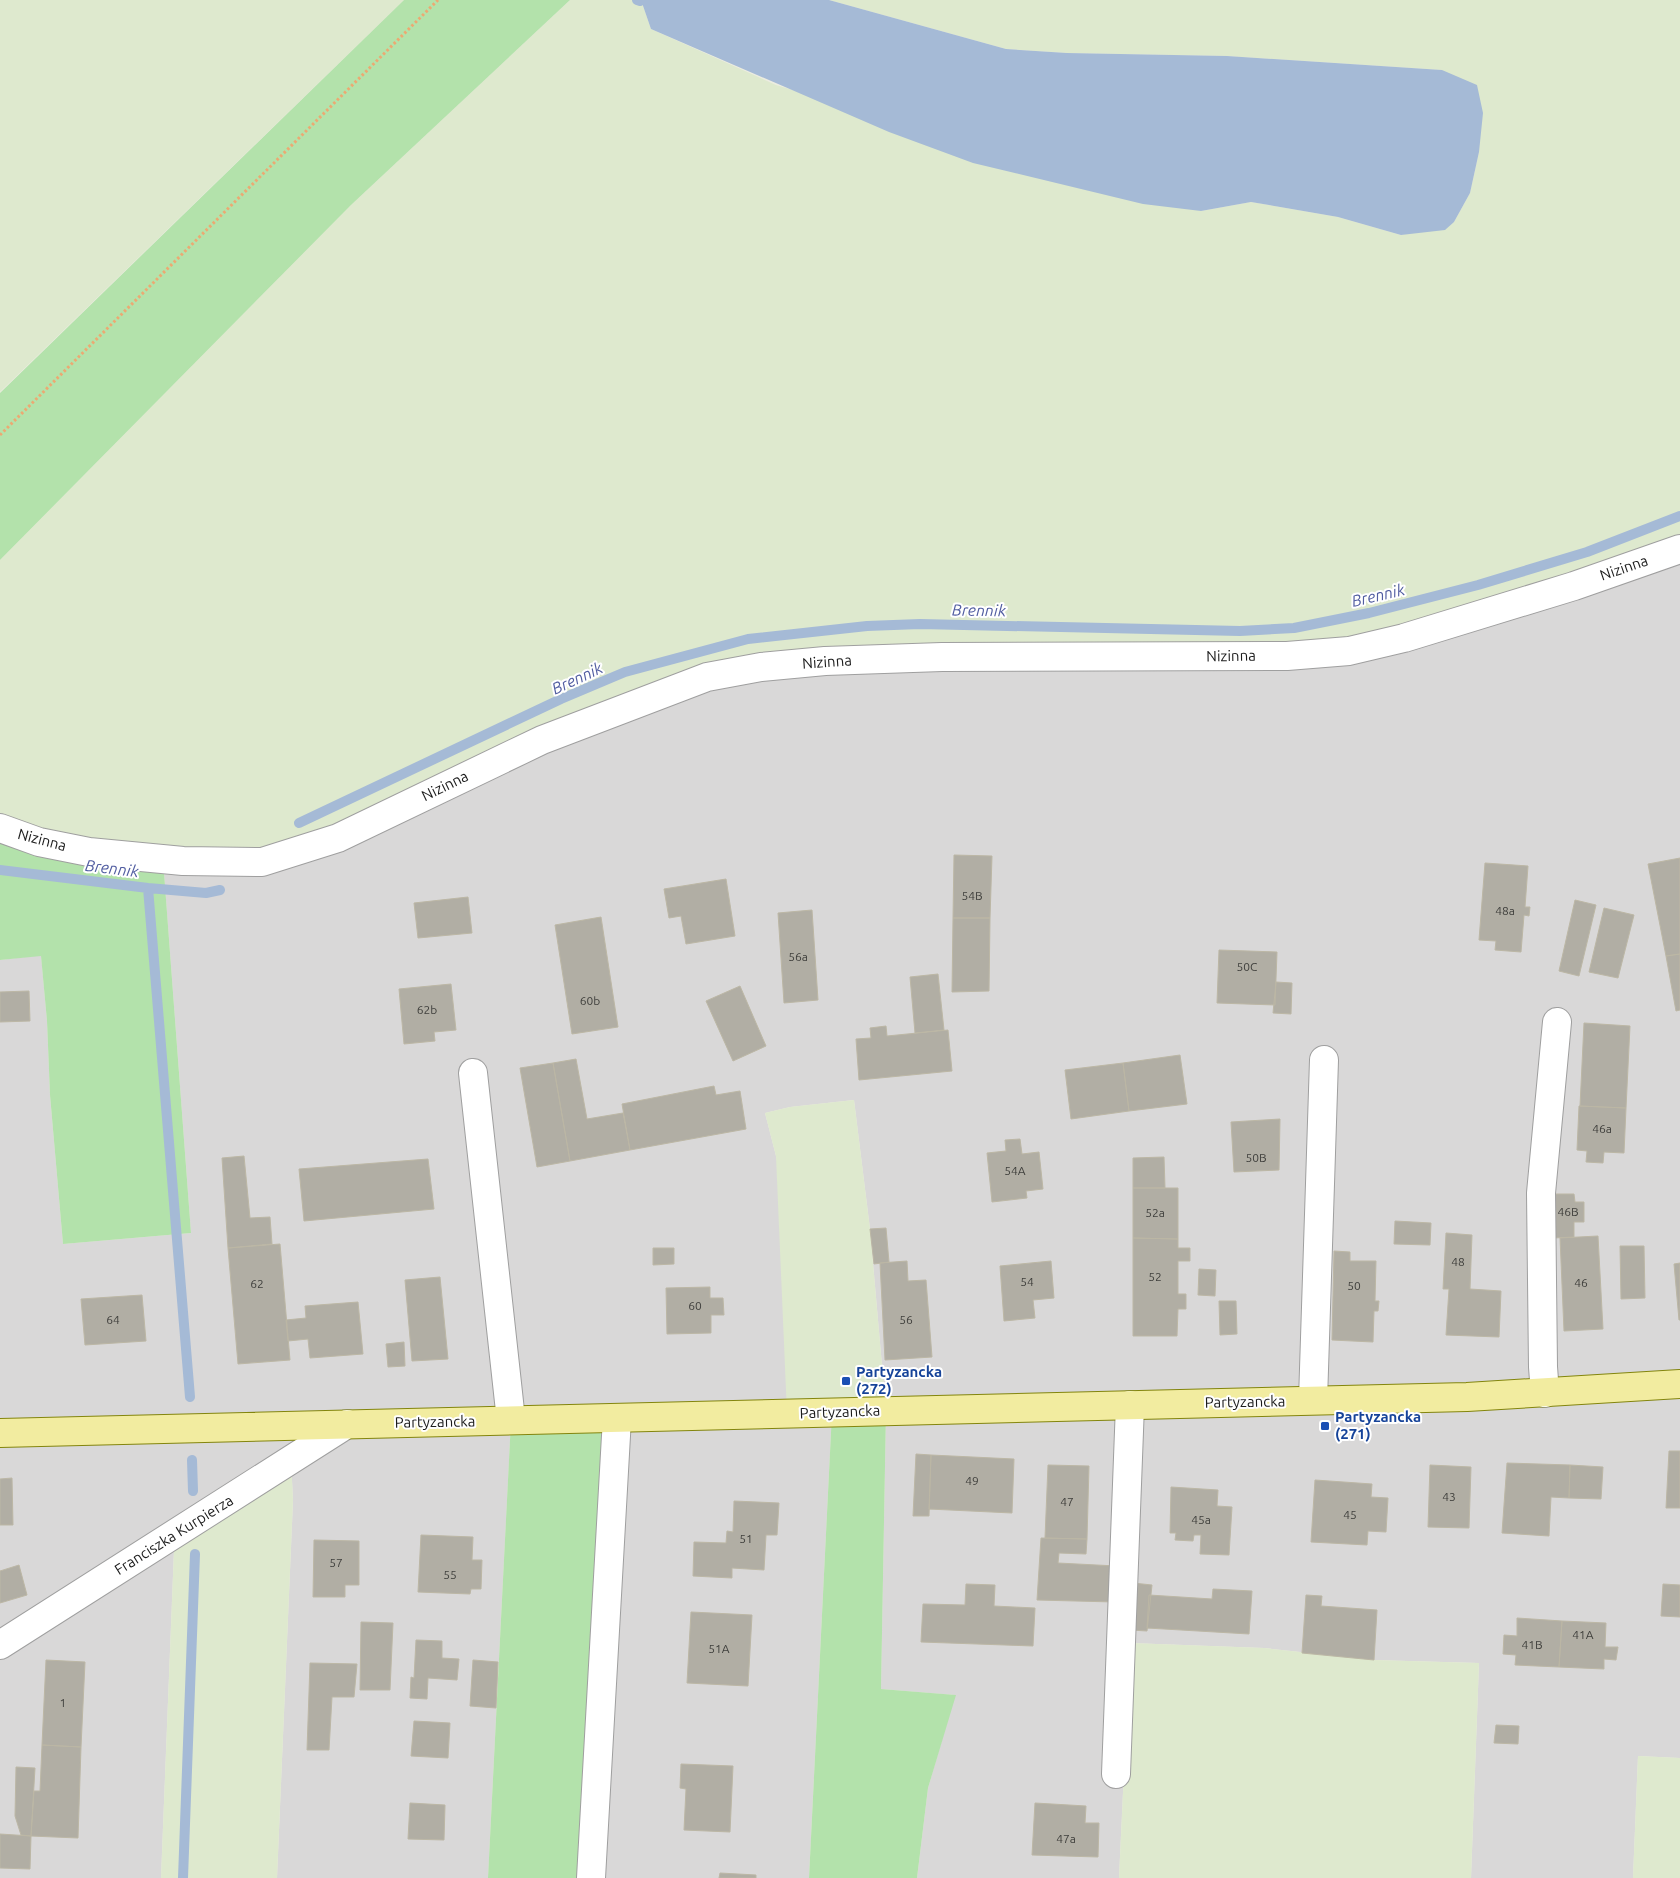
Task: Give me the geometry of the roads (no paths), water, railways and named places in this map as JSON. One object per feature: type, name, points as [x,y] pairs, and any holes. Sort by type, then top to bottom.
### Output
[{"type":"main road","name":"Partyzancka","points":[[0,1433],[1313,1400],[1545,1393],[1680,1384]]},
{"type":"street","name":"Nizinna","points":[[0,828],[39,842],[89,852],[184,861],[262,862],[338,838],[542,740],[708,677],[761,667],[825,661],[942,657],[1287,656],[1349,651],[1404,638],[1574,586],[1680,549]]},
{"type":"street","points":[[1545,1393],[1541,1193],[1557,1022]]},
{"type":"street","points":[[1313,1400],[1324,1060]]},
{"type":"street","points":[[473,1073],[510,1420]]},
{"type":"street","points":[[1116,1774],[1130,1405]]},
{"type":"street","points":[[591,1878],[617,1418]]},
{"type":"street","name":"Franciszka Kurpierza","points":[[0,1646],[347,1424]]},
{"type":"water","points":[[641,0],[829,0],[1006,49],[1067,53],[1227,56],[1442,70],[1477,85],[1483,113],[1479,152],[1470,193],[1454,222],[1445,230],[1401,235],[1338,217],[1251,202],[1201,211],[1143,204],[973,163],[889,132],[651,29]]},
{"type":"waterway","name":"Brennik","points":[[299,823],[561,699],[625,672],[748,639],[867,626],[920,624],[1240,631],[1294,628],[1369,613],[1478,585],[1587,552],[1680,516]]},
{"type":"waterway","name":"Brennik","points":[[0,870],[148,888],[206,893],[220,890]]},
{"type":"waterway","points":[[148,888],[190,1397]]},
{"type":"waterway","points":[[192,1460],[193,1491]]},
{"type":"waterway","points":[[183,1878],[195,1554]]},
{"type":"place","name":"Partyzancka (272)","points":[[846,1381]]},
{"type":"place","name":"Partyzancka (271)","points":[[1325,1426]]}]
